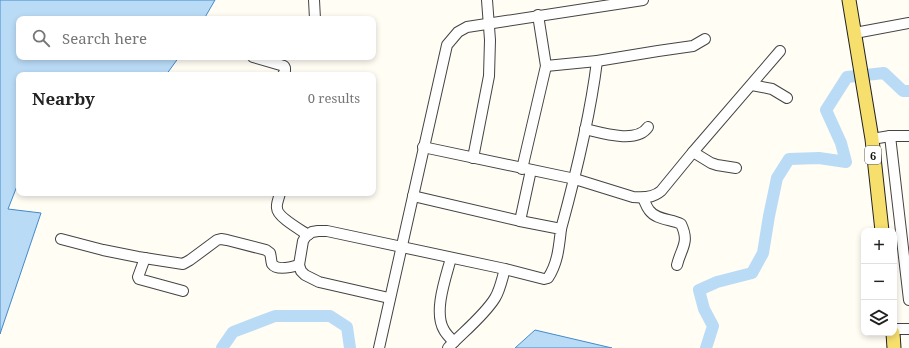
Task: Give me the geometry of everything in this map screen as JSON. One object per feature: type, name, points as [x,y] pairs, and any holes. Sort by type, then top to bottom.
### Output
[{"type":"main road","name":"6","points":[[849,0],[872,139],[882,228]]},
{"type":"main road","points":[[893,336],[894,348]]},
{"type":"street","points":[[314,0],[315,16]]},
{"type":"street","points":[[473,158],[489,76],[490,55],[487,0]]},
{"type":"street","points":[[379,348],[447,45],[458,32],[467,27],[643,0]]},
{"type":"street","points":[[520,221],[527,170],[546,66],[538,16]]},
{"type":"street","points":[[855,33],[909,23]]},
{"type":"street","points":[[546,66],[596,61],[693,46],[705,39]]},
{"type":"street","points":[[423,147],[575,179],[633,197],[643,198],[656,195],[661,192],[693,152],[780,51]]},
{"type":"street","points":[[263,60],[284,66],[285,72]]},
{"type":"street","points":[[389,298],[319,282],[306,275],[301,271],[299,265],[303,241],[306,236],[312,232],[327,230],[544,279],[548,278],[552,273],[557,259],[561,229],[575,179],[594,83],[596,61]]},
{"type":"street","points":[[752,84],[772,89],[787,98]]},
{"type":"street","points":[[585,129],[612,135],[625,136],[640,134],[646,131],[648,127]]},
{"type":"street","points":[[890,136],[909,300]]},
{"type":"street","points":[[872,139],[890,136],[909,136]]},
{"type":"street","points":[[693,152],[711,163],[736,168]]},
{"type":"street","points":[[279,196],[276,208],[278,212],[308,235]]},
{"type":"street","points":[[413,196],[561,229]]},
{"type":"street","points":[[643,198],[648,210],[659,218],[681,224],[684,230],[685,244],[677,265]]},
{"type":"street","points":[[61,239],[103,250],[183,264],[217,240],[221,239],[266,250],[270,253],[272,264],[275,266],[282,268],[299,265]]},
{"type":"street","points":[[146,258],[138,277],[139,279],[183,291]]},
{"type":"street","points":[[451,258],[439,310],[439,319],[451,345],[487,309],[495,298],[505,270]]},
{"type":"street","points":[[897,329],[909,329]]},
{"type":"water","points":[[0,0],[215,0],[206,16],[16,16],[16,60],[177,60],[168,72],[16,72],[16,189],[8,209],[41,213],[0,334]]},
{"type":"water","points":[[535,330],[612,348],[515,348]]},
{"type":"waterway","points":[[706,348],[713,326],[704,309],[699,290],[717,282],[752,273],[763,253],[777,178],[789,159],[819,158],[846,162],[841,143],[826,110],[847,77],[884,73],[903,91],[909,91]]},
{"type":"waterway","points":[[222,348],[233,332],[275,316],[330,316],[347,327],[350,348]]}]
